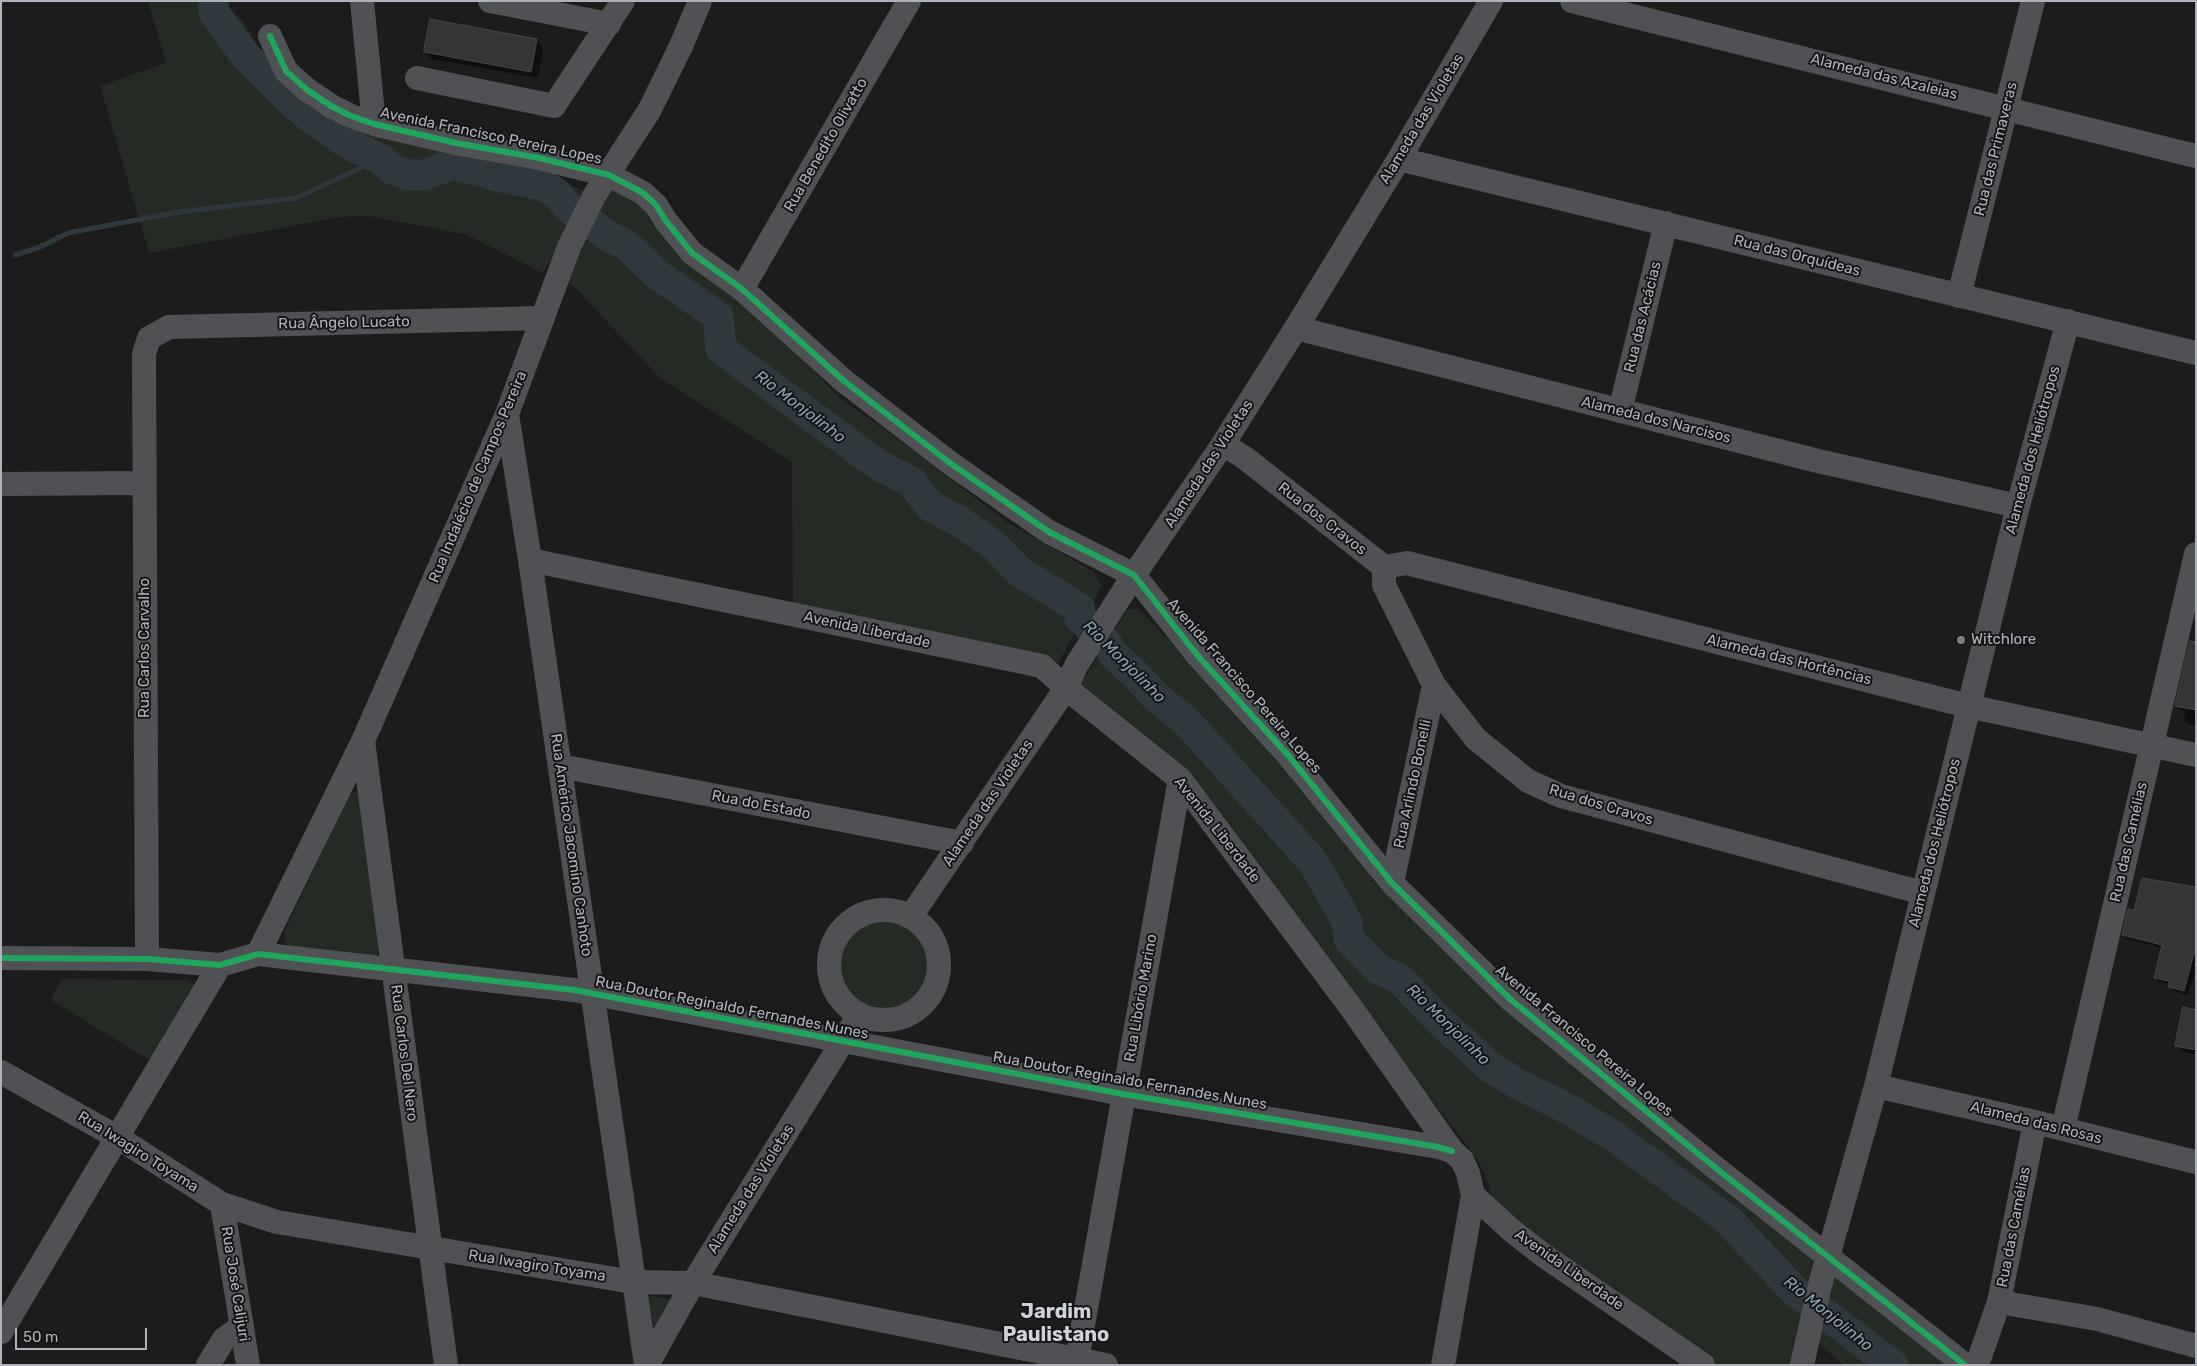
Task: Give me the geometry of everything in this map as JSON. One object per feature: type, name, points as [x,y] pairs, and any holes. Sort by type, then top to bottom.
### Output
[{"type":"street","points":[[362,1],[374,124]]},
{"type":"street","points":[[490,1],[609,24]]},
{"type":"street","points":[[417,78],[554,106],[623,1]]},
{"type":"street","name":"Rua Indalécio de Campos Pereira","points":[[258,954],[363,741],[507,414],[569,247],[594,196],[649,111],[681,46],[700,1]]},
{"type":"street","name":"Rua Benedito Olivatto","points":[[742,290],[909,1]]},
{"type":"street","name":"Alameda das Violetas","points":[[911,916],[1066,688],[1078,664],[1129,584],[1223,444],[1399,159],[1491,1]]},
{"type":"street","name":"Alameda das Azaleias","points":[[1572,1],[2006,107],[2196,156]]},
{"type":"street","name":"Rua das Primaveras","points":[[1960,296],[2033,1]]},
{"type":"street","name":"Avenida Francisco Pereira Lopes","points":[[270,36],[286,71],[306,89],[330,106],[351,116],[374,124],[609,175],[643,193],[656,205],[666,221],[692,253],[742,290],[844,381],[950,463],[1049,532],[1129,584],[1288,754],[1392,883],[1510,999],[1964,1365]]},
{"type":"street","name":"Rua das Orquídeas","points":[[1399,159],[2196,353]]},
{"type":"street","name":"Rua das Acácias","points":[[1620,411],[1666,224]]},
{"type":"street","name":"Rua Ângelo Lucato","points":[[149,338],[169,327],[543,318]]},
{"type":"street","name":"Alameda dos Heliótropos","points":[[1802,1365],[1820,1285],[1876,1086],[2018,506],[2068,321]]},
{"type":"street","name":"Alameda dos Narcisos","points":[[1296,328],[1818,461],[2018,506]]},
{"type":"street","name":"Rua Carlos Carvalho","points":[[147,959],[144,354],[149,338]]},
{"type":"street","name":"Rua Américo Jacomino Canhoto","points":[[507,414],[530,560],[646,1365]]},
{"type":"street","name":"Rua dos Cravos","points":[[1223,444],[1245,458],[1384,567],[1384,585],[1434,686],[1476,740],[1528,780],[1560,796],[1923,893]]},
{"type":"street","points":[[1,484],[144,483]]},
{"type":"street","name":"Rua das Camélias","points":[[2062,1129],[2196,554]]},
{"type":"street","name":"Avenida Liberdade","points":[[530,560],[1042,666],[1066,688],[1180,779],[1352,1009],[1452,1151],[1462,1160],[1473,1195],[1542,1255],[1703,1365]]},
{"type":"street","name":"Alameda das Hortências","points":[[1384,567],[1407,563],[1968,706],[2196,755]]},
{"type":"street","name":"Rua Arlindo Bonelli","points":[[1392,883],[1434,686]]},
{"type":"street","name":"Rua Carlos Del Nero","points":[[363,741],[446,1365]]},
{"type":"street","name":"Rua do Estado","points":[[560,766],[962,843]]},
{"type":"street","name":"Rua Libório Marino","points":[[1077,1362],[1180,779]]},
{"type":"street","points":[[890,910],[911,916],[928,930],[938,949],[940,971],[933,992],[920,1008],[901,1019],[879,1021],[858,1015],[842,1001],[831,982],[829,960],[835,939],[849,922],[868,911],[890,910]]},
{"type":"street","name":"Rua Doutor Reginaldo Fernandes Nunes","points":[[1,958],[147,959],[220,965],[258,954],[574,990],[1123,1094],[1428,1145],[1452,1151]]},
{"type":"street","points":[[1,1332],[220,965]]},
{"type":"street","name":"Alameda das Violetas","points":[[646,1365],[693,1283],[858,1015]]},
{"type":"street","name":"Rua Iwagiro Toyama","points":[[1,1072],[117,1137],[222,1204],[277,1222],[633,1282],[693,1283],[1077,1362],[1106,1365]]},
{"type":"street","name":"Alameda das Rosas","points":[[1876,1086],[2035,1122],[2196,1162]]},
{"type":"street","name":"Rua das Camélias","points":[[1977,1365],[1999,1302],[2035,1122]]},
{"type":"street","points":[[1443,1365],[1473,1195]]},
{"type":"street","name":"Rua José Calijuri","points":[[222,1204],[248,1365]]},
{"type":"street","points":[[1999,1302],[2097,1319],[2196,1346]]},
{"type":"street","points":[[208,1365],[224,1339],[242,1326]]},
{"type":"shaded area","points":[[148,1],[222,1],[223,5],[243,21],[260,50],[283,82],[400,140],[543,172],[587,193],[543,273],[465,234],[368,216],[339,217],[149,253],[100,86],[166,63]]},
{"type":"shaded area","points":[[612,187],[624,189],[748,303],[841,399],[894,436],[1007,522],[1094,572],[1102,586],[1059,661],[1049,662],[793,607],[792,462],[660,378],[566,278]]},
{"type":"shaded area","points":[[1138,608],[1247,722],[1358,856],[1372,879],[1396,904],[1818,1259],[1792,1365],[1711,1365],[1597,1285],[1493,1202],[1490,1188],[1481,1166],[1467,1145],[1402,1063],[1222,816],[1185,773],[1078,685],[1127,610]]},
{"type":"shaded area","points":[[362,790],[380,949],[376,955],[371,957],[292,950],[285,941],[285,930],[350,793]]},
{"type":"shaded area","points":[[876,920],[894,920],[911,927],[924,940],[931,957],[931,975],[924,992],[911,1005],[894,1012],[876,1012],[859,1005],[846,992],[839,975],[839,957],[846,940],[859,927]]},
{"type":"shaded area","points":[[62,979],[188,980],[196,987],[157,1065],[51,1000]]},
{"type":"shaded area","points":[[1837,1277],[1950,1365],[1844,1365],[1815,1340],[1827,1280]]},
{"type":"shaded area","points":[[643,1295],[672,1299],[654,1329],[650,1330]]},
{"type":"building","points":[[430,19],[537,39],[531,72],[424,52]]},
{"type":"building","points":[[2190,641],[2196,642],[2196,710],[2175,706]]},
{"type":"building","points":[[2142,878],[2196,887],[2196,953],[2194,953],[2184,991],[2168,987],[2169,981],[2154,978],[2162,945],[2122,935],[2128,909],[2134,910]]},
{"type":"building","points":[[2183,1007],[2196,1010],[2196,1050],[2175,1046]]},
{"type":"waterway","name":"Rio Monjolinho","points":[[213,1],[214,13],[245,55],[287,98],[347,143],[380,159],[392,169],[408,175],[424,175],[454,164],[497,176],[546,186],[558,195],[567,206],[611,238],[625,244],[659,276],[718,316],[721,349],[878,465],[912,482],[930,506],[960,522],[995,546],[1019,571],[1080,609],[1080,618],[1103,639],[1114,655],[1158,699],[1186,721],[1314,863],[1347,922],[1349,939],[1378,969],[1400,979],[1438,1019],[1489,1066],[1518,1084],[1559,1104],[1612,1135],[1727,1219],[1795,1291],[1893,1365]]},
{"type":"waterway","points":[[15,255],[40,247],[68,233],[179,212],[296,198],[380,159]]},
{"type":"cycle path","points":[[270,36],[286,71],[306,89],[331,106],[351,116],[374,124],[456,143],[539,158],[609,175],[643,193],[656,205],[666,221],[692,253],[742,289],[844,381],[950,463],[1049,532],[1134,575],[1198,656],[1288,755],[1392,883],[1510,999],[1712,1165],[1965,1365]]},
{"type":"cycle path","points":[[1,958],[147,959],[220,965],[258,954],[574,990],[1123,1094],[1438,1147],[1452,1151]]},
{"type":"place","name":"Witchlore","points":[[1961,640]]},
{"type":"district","name":"Jardim Paulistano","points":[[1056,1324]]}]
